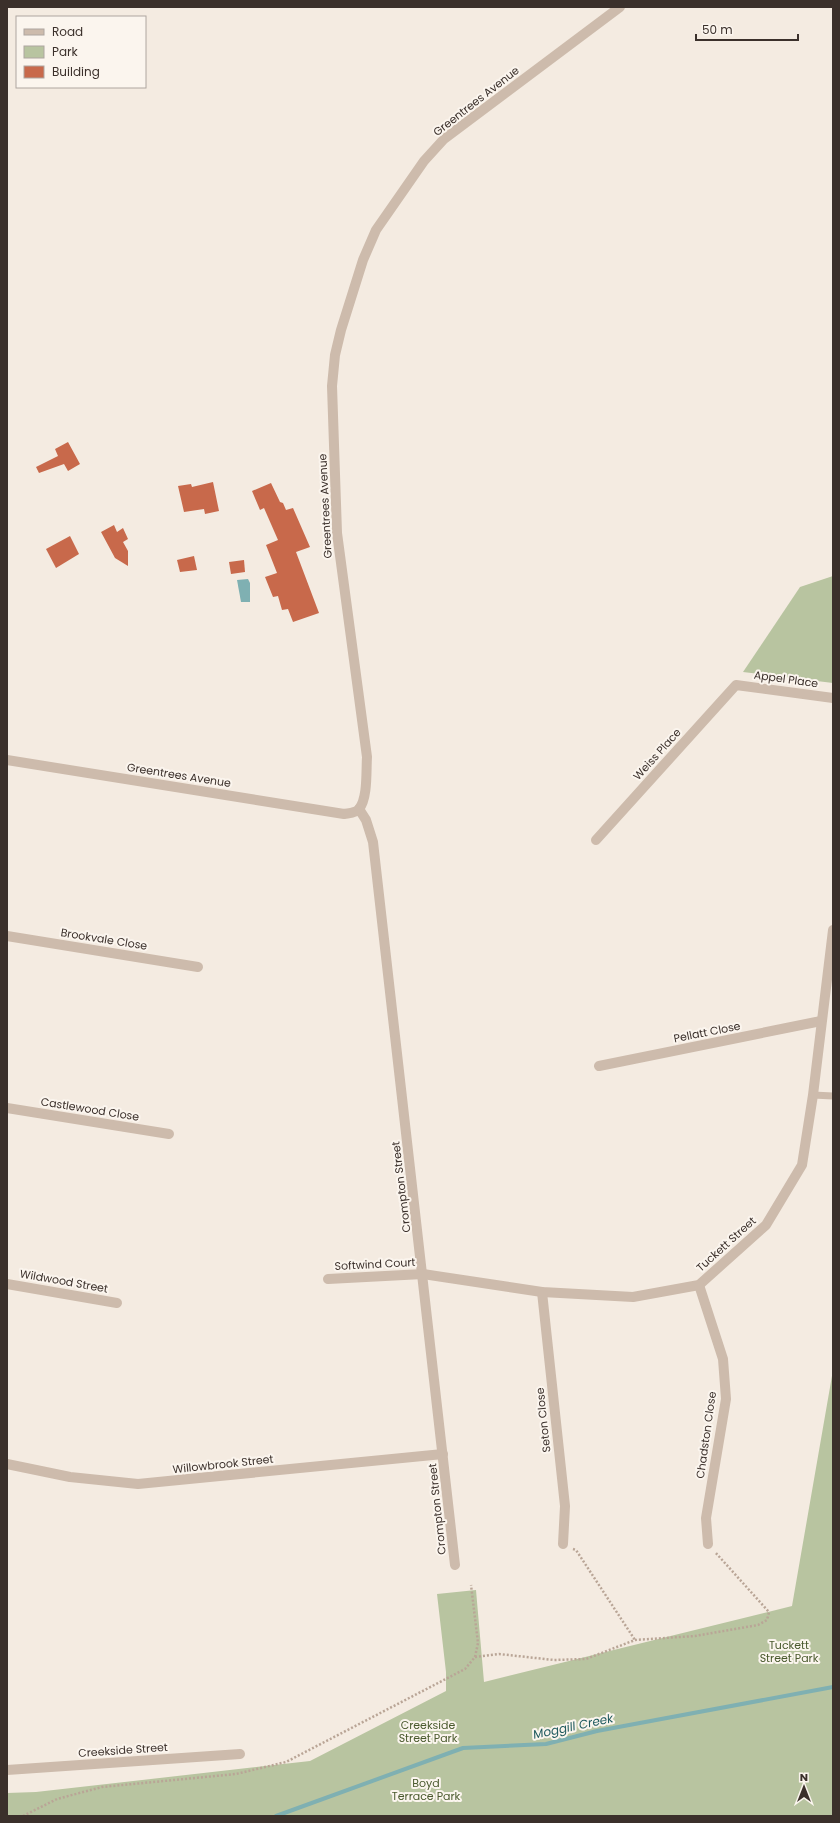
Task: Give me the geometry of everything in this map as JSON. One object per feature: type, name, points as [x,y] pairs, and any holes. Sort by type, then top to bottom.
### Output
[{"type":"street","name":"Greentrees Avenue","points":[[7,760],[344,814],[359,809],[366,792],[367,757],[337,533],[332,386],[335,355],[341,330],[363,260],[376,230],[424,161],[444,139],[620,7]]},
{"type":"street","name":"Appel Place","points":[[736,685],[833,698]]},
{"type":"street","name":"Weiss Place","points":[[596,840],[736,685]]},
{"type":"street","name":"Crompton Street","points":[[359,809],[366,820],[373,842],[455,1565]]},
{"type":"street","name":"Tuckett Street","points":[[423,1274],[542,1292],[633,1296],[699,1285],[766,1225],[802,1165],[813,1095],[820,1021],[833,930]]},
{"type":"street","name":"Brookvale Close","points":[[7,936],[198,966]]},
{"type":"street","name":"Pellatt Close","points":[[599,1066],[820,1021]]},
{"type":"street","name":"Castlewood Close","points":[[7,1108],[169,1134]]},
{"type":"street","name":"Softwind Court","points":[[328,1279],[423,1274]]},
{"type":"street","name":"Wildwood Street","points":[[7,1284],[117,1303]]},
{"type":"street","name":"Chadston Close","points":[[699,1285],[723,1359],[726,1399],[706,1518],[708,1544]]},
{"type":"street","name":"Seton Close","points":[[542,1292],[565,1506],[563,1544]]},
{"type":"street","name":"Willowbrook Street","points":[[7,1464],[70,1477],[138,1484],[443,1454]]},
{"type":"street","name":"Creekside Street","points":[[7,1770],[240,1754]]},
{"type":"lane","points":[[813,1095],[833,1096]]},
{"type":"path","points":[[563,1544],[576,1550],[635,1640]]},
{"type":"path","points":[[475,1657],[499,1654],[554,1660],[586,1659],[635,1640],[695,1636],[758,1625],[766,1620],[769,1612],[708,1544]]},
{"type":"path","points":[[23,1816],[57,1799],[102,1787],[236,1774],[286,1762],[465,1669],[475,1657],[478,1643],[471,1585]]},
{"type":"green space","points":[[833,576],[833,683],[743,672],[800,587]]},
{"type":"green space","points":[[833,1370],[833,1816],[7,1816],[7,1793],[36,1792],[310,1761],[446,1691],[446,1672],[437,1594],[476,1590],[484,1682],[792,1606]]},
{"type":"water","points":[[248,579],[250,583],[250,602],[241,602],[237,580]]},
{"type":"building","points":[[68,442],[80,464],[68,471],[64,464],[39,473],[36,467],[58,456],[55,449]]},
{"type":"building","points":[[213,482],[219,511],[205,514],[204,509],[184,512],[178,486],[191,484],[192,487]]},
{"type":"building","points":[[271,483],[280,502],[283,503],[286,510],[293,508],[310,547],[296,552],[319,613],[293,622],[288,609],[282,610],[278,596],[273,597],[265,577],[277,573],[266,545],[278,540],[264,508],[260,510],[252,491]]},
{"type":"building","points":[[114,525],[117,532],[123,528],[128,539],[123,542],[128,551],[128,566],[115,558],[101,532]]},
{"type":"building","points":[[70,536],[79,554],[56,568],[46,549]]},
{"type":"building","points":[[194,556],[197,570],[180,572],[177,560]]},
{"type":"building","points":[[244,560],[245,572],[231,574],[229,562]]},
{"type":"waterway","name":"Moggill Creek","points":[[276,1816],[463,1748],[546,1744],[597,1731],[833,1687]]},
{"type":"park label","name":"Tuckett Street Park","points":[[789,1651]]},
{"type":"park label","name":"Creekside Street Park","points":[[428,1731]]},
{"type":"park label","name":"Boyd Terrace Park","points":[[426,1789]]}]
